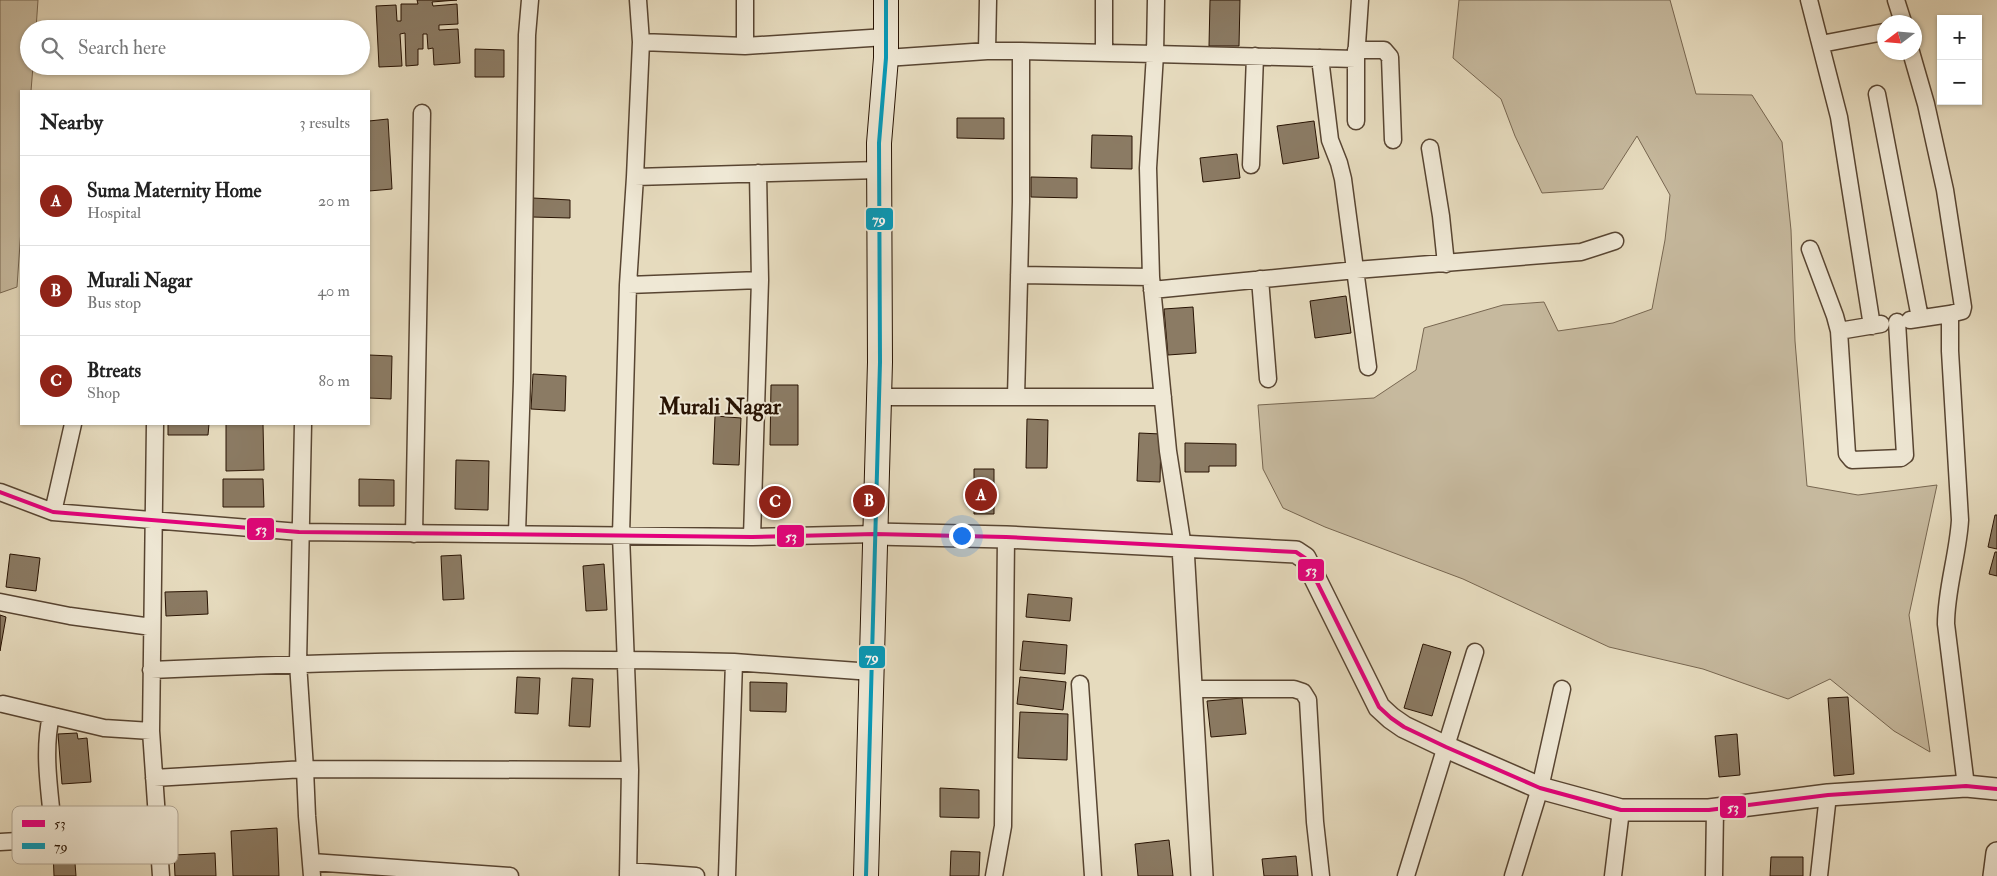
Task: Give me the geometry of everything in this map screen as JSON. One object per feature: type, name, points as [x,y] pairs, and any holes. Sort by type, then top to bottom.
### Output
[{"type":"main road","points":[[866,876],[879,397],[879,143],[886,48],[886,0]]},
{"type":"street","points":[[517,533],[522,381],[527,45],[530,0]]},
{"type":"street","points":[[638,0],[641,42],[628,285],[621,535],[630,770],[628,873],[696,876]]},
{"type":"street","points":[[745,0],[745,46]]},
{"type":"street","points":[[987,51],[988,0]]},
{"type":"street","points":[[1104,0],[1104,52]]},
{"type":"street","points":[[1156,0],[1155,54],[1148,168],[1152,284],[1168,451],[1183,547],[1202,876]]},
{"type":"street","points":[[1356,122],[1356,54],[1360,0]]},
{"type":"street","points":[[1809,0],[1839,117],[1872,326]]},
{"type":"street","points":[[1896,0],[1901,15]]},
{"type":"street","points":[[1821,44],[1877,33]]},
{"type":"street","points":[[641,42],[745,46],[1320,58],[1384,50],[1390,57],[1393,140]]},
{"type":"street","points":[[1016,397],[1021,51]]},
{"type":"street","points":[[1251,165],[1255,56]]},
{"type":"street","points":[[1320,58],[1330,140],[1343,179],[1368,367]]},
{"type":"street","points":[[1839,331],[1962,311],[1963,307],[1945,190],[1914,60]]},
{"type":"street","points":[[1877,94],[1920,318]]},
{"type":"street","points":[[414,534],[422,113]]},
{"type":"street","points":[[1430,148],[1441,216],[1446,264]]},
{"type":"street","points":[[635,177],[879,170]]},
{"type":"street","points":[[752,537],[760,280],[758,173]]},
{"type":"street","points":[[1019,275],[1152,284],[1260,280],[1356,270],[1581,252],[1615,241]]},
{"type":"street","points":[[1810,249],[1839,331],[1849,458],[1856,461],[1901,458],[1905,455],[1897,322]]},
{"type":"street","points":[[628,285],[760,280]]},
{"type":"street","points":[[1260,280],[1268,379]]},
{"type":"street","points":[[1950,314],[1950,351],[1960,520],[1959,542],[1946,604],[1946,624],[1966,786]]},
{"type":"street","points":[[879,397],[1163,398]]},
{"type":"street","points":[[53,512],[73,425]]},
{"type":"street","points":[[155,425],[151,731],[156,806]]},
{"type":"street","points":[[304,425],[298,663],[306,816],[312,869],[510,876]]},
{"type":"street","points":[[0,492],[53,512],[300,532],[752,537],[875,534],[1285,550],[1296,552],[1305,558],[1379,707],[1404,726],[1446,747],[1540,788],[1621,810],[1715,809],[1828,795],[1966,786],[1997,789]]},
{"type":"street","points":[[994,876],[1003,826],[1006,538]]},
{"type":"street","points":[[0,602],[70,616],[152,627]]},
{"type":"street","points":[[1406,876],[1475,652]]},
{"type":"street","points":[[152,670],[298,663],[627,659],[734,662],[872,672]]},
{"type":"street","points":[[728,876],[734,662]]},
{"type":"street","points":[[1080,684],[1093,876]]},
{"type":"street","points":[[1192,689],[1294,689],[1303,692],[1308,700],[1315,822],[1321,876]]},
{"type":"street","points":[[1513,876],[1540,788],[1562,689]]},
{"type":"street","points":[[2,704],[104,728],[151,731]]},
{"type":"street","points":[[51,806],[47,753],[48,728],[52,716]]},
{"type":"street","points":[[154,778],[305,769],[630,770]]},
{"type":"street","points":[[1819,876],[1828,795]]},
{"type":"street","points":[[1714,876],[1715,809]]},
{"type":"street","points":[[1613,876],[1621,810]]},
{"type":"street","points":[[1994,876],[1997,853]]},
{"type":"shaded area","points":[[0,0],[38,0],[37,20],[20,20],[20,75],[32,75],[31,90],[20,90],[20,244],[17,287],[0,293]]},
{"type":"shaded area","points":[[1459,0],[1670,0],[1696,94],[1752,95],[1782,142],[1791,230],[1795,341],[1807,486],[1858,495],[1937,485],[1909,615],[1930,752],[1894,731],[1830,679],[1788,699],[1703,669],[1609,647],[1463,579],[1325,527],[1283,508],[1263,469],[1258,405],[1374,398],[1416,370],[1424,328],[1503,305],[1544,302],[1558,331],[1613,323],[1652,309],[1665,240],[1670,195],[1637,136],[1603,189],[1542,193],[1515,136],[1501,99],[1453,58]]},
{"type":"building","points":[[417,0],[457,0],[432,2],[433,6],[457,4],[458,24],[439,25],[439,30],[458,29],[460,63],[434,65],[433,48],[428,49],[427,34],[423,34],[423,49],[418,49],[418,65],[406,66],[405,33],[400,34],[402,66],[379,67],[376,6],[396,5],[397,21],[401,21],[401,4],[418,4]]},
{"type":"building","points":[[1210,0],[1240,0],[1239,46],[1209,46]]},
{"type":"building","points":[[475,49],[504,50],[504,77],[475,77]]},
{"type":"building","points":[[957,118],[1004,118],[1004,139],[957,138]]},
{"type":"building","points":[[388,119],[392,189],[370,191],[370,121]]},
{"type":"building","points":[[1314,121],[1319,158],[1283,164],[1277,126]]},
{"type":"building","points":[[1092,135],[1132,136],[1132,169],[1091,168]]},
{"type":"building","points":[[1237,154],[1240,178],[1203,182],[1200,158]]},
{"type":"building","points":[[1031,177],[1077,178],[1077,198],[1031,197]]},
{"type":"building","points":[[533,198],[570,200],[570,218],[532,217]]},
{"type":"building","points":[[1346,296],[1351,333],[1315,338],[1310,301]]},
{"type":"building","points":[[1193,307],[1196,353],[1168,355],[1164,309]]},
{"type":"building","points":[[370,355],[392,356],[391,399],[370,398]]},
{"type":"building","points":[[533,374],[566,376],[565,411],[531,409]]},
{"type":"building","points":[[771,385],[798,385],[798,445],[770,445]]},
{"type":"building","points":[[715,416],[741,418],[739,465],[713,464]]},
{"type":"building","points":[[1027,419],[1048,420],[1047,468],[1026,468]]},
{"type":"building","points":[[168,425],[209,425],[208,435],[168,435]]},
{"type":"building","points":[[226,425],[263,425],[264,470],[226,471]]},
{"type":"building","points":[[1139,433],[1161,434],[1160,482],[1137,481]]},
{"type":"building","points":[[1185,443],[1236,444],[1236,466],[1209,466],[1209,472],[1185,472]]},
{"type":"building","points":[[456,460],[489,461],[488,510],[455,509]]},
{"type":"building","points":[[974,469],[994,469],[994,514],[974,514]]},
{"type":"building","points":[[223,479],[263,479],[264,507],[223,507]]},
{"type":"building","points":[[359,479],[394,480],[394,506],[359,506]]},
{"type":"building","points":[[1995,515],[1997,515],[1997,549],[1988,547]]},
{"type":"building","points":[[1995,552],[1997,552],[1997,576],[1989,574]]},
{"type":"building","points":[[10,554],[40,558],[36,591],[6,587]]},
{"type":"building","points":[[461,555],[464,599],[443,600],[441,556]]},
{"type":"building","points":[[604,564],[607,610],[586,611],[583,566]]},
{"type":"building","points":[[207,591],[208,614],[166,616],[165,592]]},
{"type":"building","points":[[1028,594],[1072,598],[1070,621],[1026,617]]},
{"type":"building","points":[[0,615],[6,617],[0,651]]},
{"type":"building","points":[[1023,641],[1067,645],[1065,674],[1020,670]]},
{"type":"building","points":[[1423,644],[1451,652],[1432,716],[1404,708]]},
{"type":"building","points":[[517,677],[540,678],[538,714],[515,713]]},
{"type":"building","points":[[1020,677],[1066,682],[1063,710],[1017,704]]},
{"type":"building","points":[[572,678],[593,679],[590,727],[569,726]]},
{"type":"building","points":[[750,682],[787,683],[786,712],[750,711]]},
{"type":"building","points":[[1848,697],[1854,774],[1834,776],[1828,698]]},
{"type":"building","points":[[1242,698],[1246,734],[1211,737],[1207,701]]},
{"type":"building","points":[[1020,712],[1068,714],[1067,760],[1018,758]]},
{"type":"building","points":[[77,733],[78,739],[87,738],[91,782],[62,784],[58,734]]},
{"type":"building","points":[[1737,734],[1740,775],[1719,777],[1715,736]]},
{"type":"building","points":[[940,788],[979,790],[979,818],[940,817]]},
{"type":"building","points":[[277,828],[279,876],[233,876],[231,831]]},
{"type":"building","points":[[1169,840],[1173,876],[1138,876],[1135,844]]},
{"type":"building","points":[[951,851],[980,852],[979,876],[950,876]]},
{"type":"building","points":[[215,853],[216,876],[175,876],[174,864],[178,864],[178,855]]},
{"type":"building","points":[[1296,856],[1298,876],[1264,876],[1262,859]]},
{"type":"building","points":[[1771,857],[1803,857],[1803,876],[1770,876]]},
{"type":"building","points":[[54,864],[75,864],[76,876],[54,876]]},
{"type":"transit line","name":"79","points":[[866,876],[880,362],[879,143],[886,58],[886,0]]},
{"type":"transit line","name":"53","points":[[0,492],[53,512],[299,532],[752,537],[875,534],[1006,537],[1296,552],[1305,558],[1379,707],[1404,727],[1540,788],[1621,810],[1709,810],[1828,795],[1966,786],[1997,789]]},
{"type":"place","name":"Suma Maternity Home","points":[[981,495]]},
{"type":"place","name":"Murali Nagar","points":[[869,501]]},
{"type":"place","name":"Btreats","points":[[775,502]]},
{"type":"district","name":"Murali Nagar","points":[[720,407]]}]
